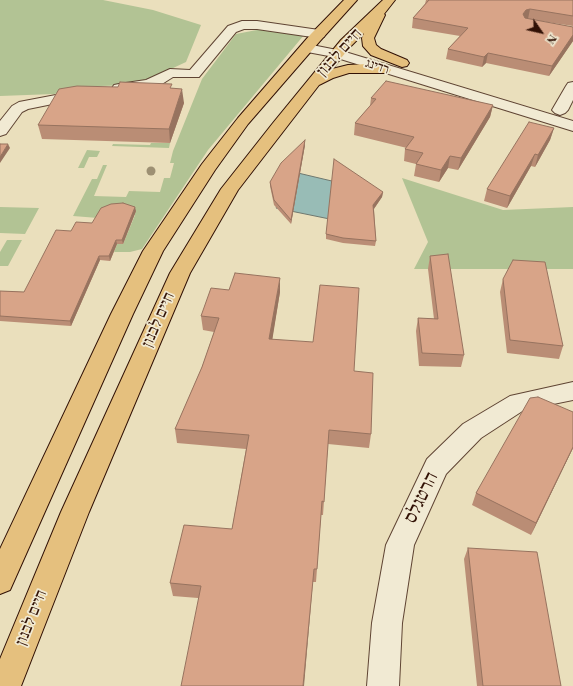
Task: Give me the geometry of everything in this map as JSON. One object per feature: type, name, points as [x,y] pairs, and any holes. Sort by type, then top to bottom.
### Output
[{"type":"main road","name":"חיים לבנון","points":[[0,580],[122,314],[154,251],[208,168],[243,121],[351,0]]},
{"type":"main road","name":"חיים לבנון","points":[[5,686],[75,512],[180,273],[230,189],[278,126],[341,51],[346,43],[386,4]]},
{"type":"main road","points":[[386,4],[368,38],[370,46],[376,52],[402,63]]},
{"type":"main road","points":[[313,84],[328,75],[348,69],[367,68],[384,70]]},
{"type":"street","name":"רדינג","points":[[107,88],[148,84],[157,81],[170,73],[194,74],[232,29],[242,20],[313,41],[341,51],[384,70],[435,80],[567,112]]},
{"type":"street","name":"רדינג","points":[[341,51],[402,63],[435,80],[573,126]]},
{"type":"street","points":[[567,112],[573,86]]},
{"type":"street","points":[[0,131],[17,109],[24,105],[93,90]]},
{"type":"street","name":"הרטגלס","points":[[383,686],[387,622],[400,545],[436,467],[472,431],[518,402],[573,392]]},
{"type":"green space","points":[[0,0],[103,0],[153,10],[201,25],[186,62],[143,82],[132,85],[101,86],[54,94],[0,96]]},
{"type":"green space","points":[[262,29],[304,35],[208,150],[142,249],[130,252],[114,252],[117,244],[123,244],[135,215],[98,218],[73,216],[92,179],[97,179],[103,165],[107,165],[94,196],[126,197],[129,191],[160,192],[164,178],[170,178],[174,163],[170,163],[173,151],[202,79],[236,34]]},
{"type":"green space","points":[[151,143],[170,143],[169,148],[112,146],[113,144],[150,145]]},
{"type":"green space","points":[[87,150],[100,151],[97,157],[89,157],[84,168],[78,168]]},
{"type":"green space","points":[[402,178],[503,210],[573,207],[573,269],[414,269],[428,242]]},
{"type":"green space","points":[[0,207],[39,208],[25,234],[0,233]]},
{"type":"green space","points":[[7,240],[22,240],[8,266],[0,266],[0,252]]},
{"type":"water","points":[[298,173],[336,182],[354,224],[276,208]]},
{"type":"building","points":[[429,0],[573,0],[573,16],[530,9],[526,10],[523,14],[525,18],[573,27],[573,35],[552,66],[488,53],[484,57],[448,49],[468,28],[413,18]]},
{"type":"building","points":[[386,81],[493,105],[461,158],[450,156],[441,170],[416,164],[423,153],[405,149],[414,137],[355,123],[376,99],[371,98]]},
{"type":"building","points":[[120,82],[172,84],[170,88],[182,89],[169,129],[38,125],[59,89],[77,86],[118,87]]},
{"type":"building","points":[[529,122],[554,128],[538,155],[535,154],[510,196],[487,189]]},
{"type":"building","points":[[305,140],[291,220],[274,200],[270,182],[281,163]]},
{"type":"building","points":[[0,144],[8,144],[0,157]]},
{"type":"building","points":[[334,159],[383,192],[373,205],[376,241],[343,238],[326,234]]},
{"type":"building","points":[[123,203],[135,207],[122,240],[116,240],[109,256],[99,256],[70,321],[0,316],[0,291],[24,292],[56,230],[71,231],[76,222],[92,223],[101,208],[111,204]]},
{"type":"building","points":[[448,254],[464,355],[422,353],[418,318],[438,319],[430,256]]},
{"type":"building","points":[[513,260],[545,262],[563,346],[510,340],[503,279]]},
{"type":"building","points":[[235,273],[280,278],[269,339],[313,342],[320,285],[359,288],[354,371],[373,373],[371,434],[329,430],[324,502],[322,501],[317,569],[314,569],[303,686],[181,686],[201,586],[170,583],[184,525],[232,529],[249,435],[175,429],[202,367],[219,318],[201,316],[211,288],[229,290]]},
{"type":"building","points":[[538,397],[573,412],[573,447],[536,523],[476,493],[530,398]]},
{"type":"building","points":[[468,548],[537,552],[561,686],[483,686]]}]
